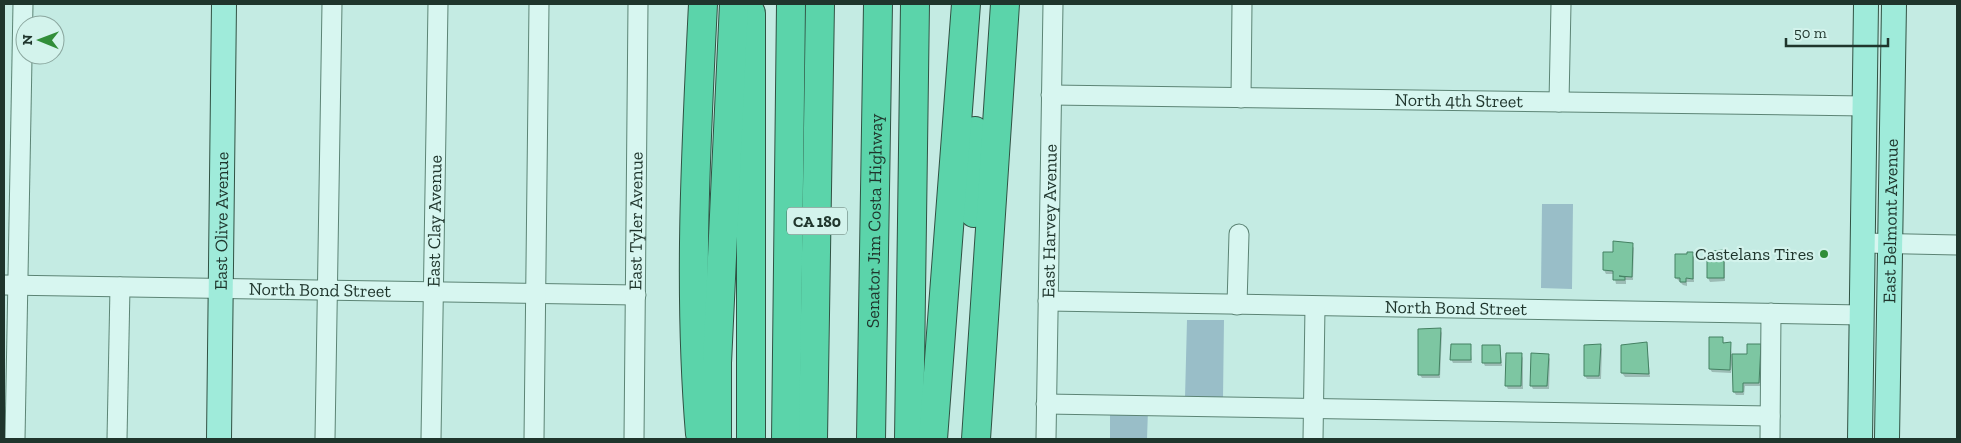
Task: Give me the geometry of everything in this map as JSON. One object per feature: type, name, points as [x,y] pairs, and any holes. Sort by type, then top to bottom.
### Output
[{"type":"highway","points":[[700,439],[694,311],[695,177],[703,4]]},
{"type":"highway","points":[[717,439],[717,363],[734,4]]},
{"type":"highway","points":[[751,4],[751,439]]},
{"type":"highway","points":[[786,439],[790,4]]},
{"type":"highway","name":"CA 180","points":[[813,439],[820,4]]},
{"type":"highway","name":"Senator Jim Costa Highway","points":[[871,439],[878,4]]},
{"type":"highway","points":[[873,262],[898,4]]},
{"type":"highway","points":[[909,439],[915,4]]},
{"type":"highway","points":[[933,439],[966,4]]},
{"type":"highway","points":[[974,439],[976,4]]},
{"type":"highway","points":[[974,439],[1005,4]]},
{"type":"main road","name":"East Olive Avenue","points":[[219,439],[224,4]]},
{"type":"main road","name":"East Belmont Avenue","points":[[1860,439],[1866,4]]},
{"type":"main road","name":"East Belmont Avenue","points":[[1887,439],[1894,4]]},
{"type":"main road","points":[[1862,315],[1870,317],[1875,324],[1876,386],[1887,439]]},
{"type":"street","points":[[15,439],[11,285],[23,4]]},
{"type":"street","points":[[326,439],[332,4]]},
{"type":"street","name":"East Clay Avenue","points":[[431,439],[438,4]]},
{"type":"street","points":[[534,439],[539,4]]},
{"type":"street","name":"East Tyler Avenue","points":[[634,439],[638,4]]},
{"type":"street","name":"East Harvey Avenue","points":[[1046,439],[1053,4]]},
{"type":"street","points":[[1241,98],[1242,4]]},
{"type":"street","points":[[1559,102],[1561,4]]},
{"type":"street","name":"North 4th Street","points":[[1051,96],[1864,106]]},
{"type":"street","points":[[1237,305],[1239,234]]},
{"type":"street","points":[[1864,243],[1957,245]]},
{"type":"street","name":"North Bond Street","points":[[11,285],[636,295]]},
{"type":"street","points":[[117,439],[120,287]]},
{"type":"street","name":"North Bond Street","points":[[1048,301],[1862,315]]},
{"type":"street","points":[[1313,439],[1316,307]]},
{"type":"street","points":[[1770,439],[1771,314]]},
{"type":"street","points":[[1046,404],[1770,416]]},
{"type":"shaded area","points":[[1542,204],[1573,204],[1572,289],[1541,288]]},
{"type":"shaded area","points":[[1187,320],[1224,320],[1223,398],[1185,398]]},
{"type":"shaded area","points":[[1110,409],[1148,410],[1147,439],[1110,439]]},
{"type":"building","points":[[1613,241],[1633,243],[1632,277],[1619,276],[1625,277],[1625,280],[1613,280],[1613,271],[1603,270],[1603,252],[1613,252]]},
{"type":"building","points":[[1724,250],[1724,278],[1707,278],[1707,257],[1712,257],[1711,251]]},
{"type":"building","points":[[1687,252],[1693,252],[1693,279],[1686,278],[1686,282],[1680,282],[1680,278],[1675,278],[1675,254],[1687,254]]},
{"type":"building","points":[[1441,328],[1439,375],[1418,375],[1418,329]]},
{"type":"building","points":[[1709,337],[1723,337],[1723,343],[1731,342],[1730,370],[1709,369]]},
{"type":"building","points":[[1647,342],[1649,374],[1621,373],[1621,345]]},
{"type":"building","points":[[1451,344],[1471,344],[1471,360],[1450,360]]},
{"type":"building","points":[[1601,344],[1599,376],[1584,376],[1584,345]]},
{"type":"building","points":[[1747,344],[1761,344],[1759,383],[1743,383],[1743,392],[1733,392],[1732,354],[1747,354]]},
{"type":"building","points":[[1482,345],[1500,345],[1501,363],[1482,363]]},
{"type":"building","points":[[1506,353],[1522,353],[1521,386],[1505,386]]},
{"type":"building","points":[[1531,353],[1549,354],[1547,386],[1530,386]]},
{"type":"place","name":"Castelans Tires","points":[[1824,254]]}]
